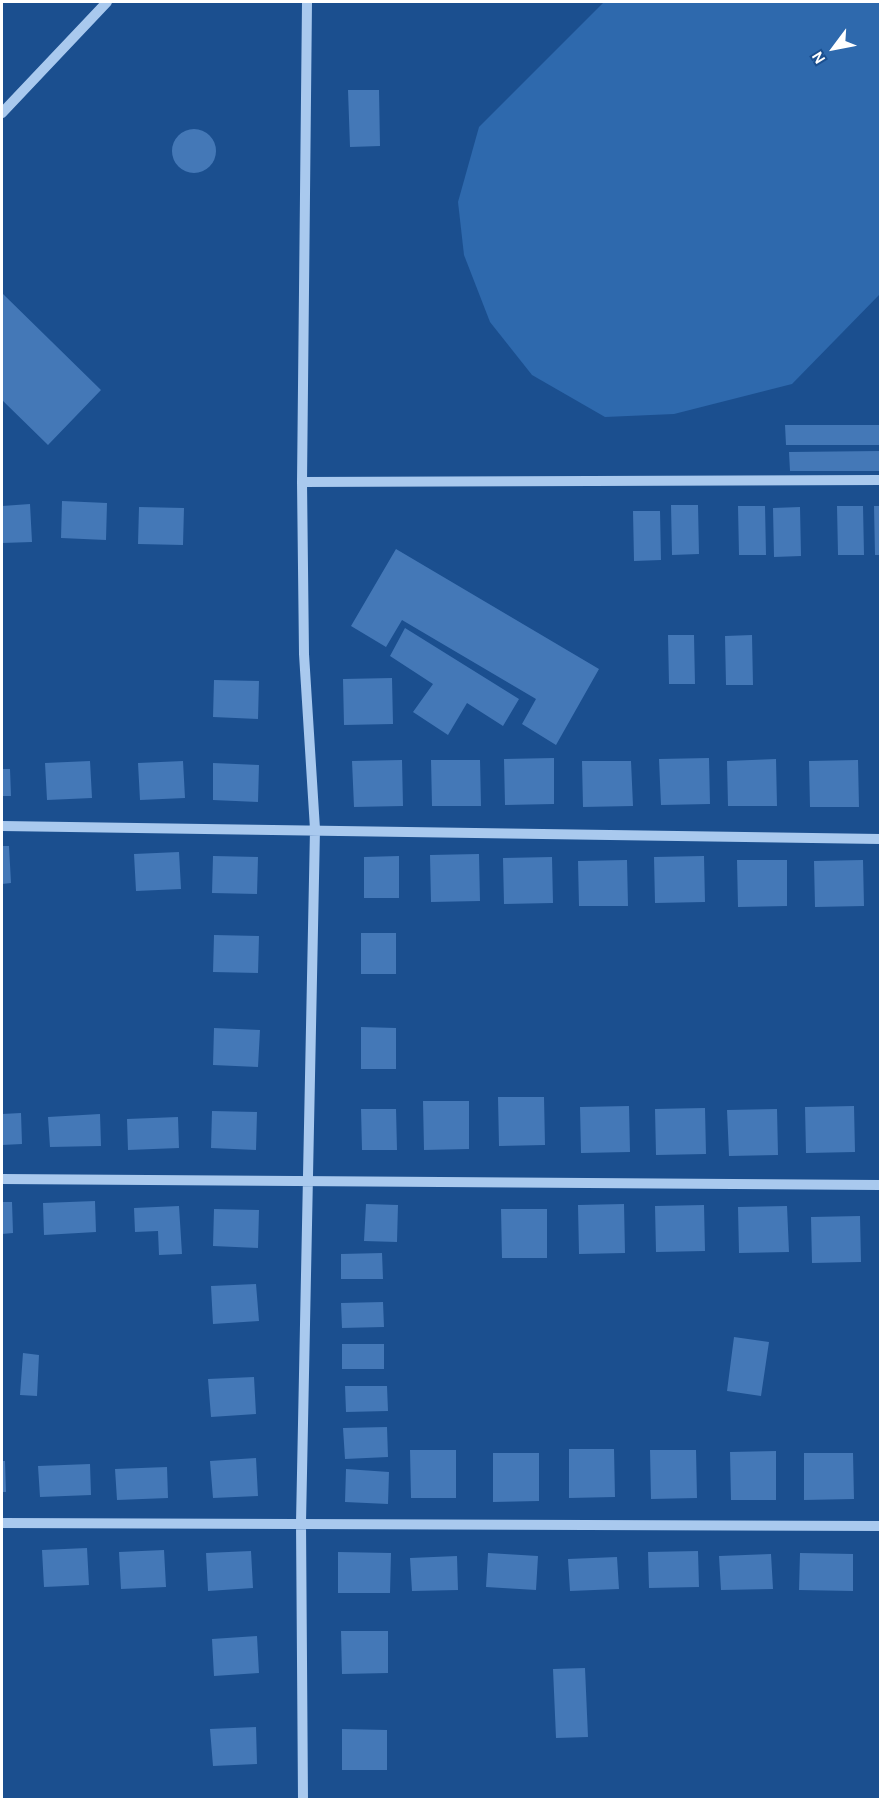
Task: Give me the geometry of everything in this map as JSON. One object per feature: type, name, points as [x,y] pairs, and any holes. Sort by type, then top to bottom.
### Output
[{"type":"street","points":[[2,113],[107,2]]},
{"type":"street","points":[[303,1800],[302,1522],[315,829],[304,654],[302,482],[307,2]]},
{"type":"street","points":[[302,482],[880,480]]},
{"type":"street","points":[[2,826],[880,839]]},
{"type":"street","points":[[2,1179],[308,1183],[880,1185]]},
{"type":"street","points":[[2,1523],[302,1522],[880,1526]]},
{"type":"shaded area","points":[[604,2],[880,2],[880,294],[792,384],[674,414],[605,417],[532,375],[490,322],[464,255],[458,202],[479,127]]},
{"type":"building","points":[[348,90],[379,90],[380,146],[350,147]]},
{"type":"building","points":[[194,129],[209,136],[216,151],[209,166],[194,173],[179,166],[172,151],[179,136]]},
{"type":"building","points":[[2,293],[101,390],[48,445],[2,400]]},
{"type":"building","points":[[785,425],[880,425],[880,445],[786,445]]},
{"type":"building","points":[[880,451],[880,471],[790,471],[789,452]]},
{"type":"building","points":[[62,501],[107,503],[106,540],[61,538]]},
{"type":"building","points":[[30,504],[32,542],[2,543],[2,506]]},
{"type":"building","points":[[671,505],[698,505],[699,554],[672,555]]},
{"type":"building","points":[[738,506],[765,506],[766,555],[739,555]]},
{"type":"building","points":[[837,506],[863,506],[864,555],[838,555]]},
{"type":"building","points":[[874,506],[880,506],[880,555],[875,555]]},
{"type":"building","points":[[139,507],[184,508],[183,545],[138,544]]},
{"type":"building","points":[[800,507],[801,556],[774,557],[773,508]]},
{"type":"building","points":[[633,511],[660,511],[661,560],[634,561]]},
{"type":"building","points":[[396,549],[599,669],[556,745],[522,724],[536,699],[402,620],[386,647],[351,626]]},
{"type":"building","points":[[405,628],[519,699],[503,726],[467,703],[448,735],[413,712],[433,684],[390,656]]},
{"type":"building","points":[[668,635],[694,635],[695,684],[669,684]]},
{"type":"building","points":[[752,635],[753,685],[726,685],[725,636]]},
{"type":"building","points":[[392,678],[393,724],[344,725],[343,679]]},
{"type":"building","points":[[214,680],[259,681],[258,719],[213,717]]},
{"type":"building","points":[[554,758],[554,804],[505,805],[504,759]]},
{"type":"building","points":[[709,758],[710,804],[661,805],[659,759]]},
{"type":"building","points":[[776,759],[777,806],[728,806],[727,761]]},
{"type":"building","points":[[402,760],[403,806],[354,807],[352,761]]},
{"type":"building","points":[[431,760],[480,760],[481,806],[432,806]]},
{"type":"building","points":[[858,760],[859,807],[810,807],[809,761]]},
{"type":"building","points":[[90,761],[92,798],[47,800],[45,763]]},
{"type":"building","points":[[183,761],[185,798],[140,800],[138,763]]},
{"type":"building","points":[[582,761],[631,761],[633,806],[583,807]]},
{"type":"building","points":[[213,763],[259,765],[258,802],[213,800]]},
{"type":"building","points":[[2,769],[10,769],[11,796],[2,796]]},
{"type":"building","points":[[2,846],[9,846],[11,883],[2,884]]},
{"type":"building","points":[[179,852],[181,889],[136,891],[134,854]]},
{"type":"building","points":[[479,854],[480,901],[431,902],[430,855]]},
{"type":"building","points":[[213,856],[258,857],[257,894],[212,893]]},
{"type":"building","points":[[399,856],[399,898],[364,898],[364,857]]},
{"type":"building","points":[[704,856],[705,902],[655,903],[654,857]]},
{"type":"building","points":[[552,857],[553,903],[504,904],[503,858]]},
{"type":"building","points":[[627,860],[628,906],[579,906],[578,861]]},
{"type":"building","points":[[737,860],[787,860],[787,906],[738,907]]},
{"type":"building","points":[[863,860],[864,906],[815,907],[814,861]]},
{"type":"building","points":[[361,933],[396,933],[396,974],[361,974]]},
{"type":"building","points":[[214,935],[259,936],[258,973],[213,972]]},
{"type":"building","points":[[361,1027],[396,1028],[396,1069],[361,1069]]},
{"type":"building","points":[[214,1028],[260,1030],[258,1067],[213,1065]]},
{"type":"building","points":[[498,1097],[544,1097],[545,1145],[499,1146]]},
{"type":"building","points":[[423,1101],[469,1101],[469,1149],[424,1150]]},
{"type":"building","points":[[629,1106],[630,1152],[581,1153],[580,1107]]},
{"type":"building","points":[[854,1106],[855,1152],[806,1153],[805,1107]]},
{"type":"building","points":[[705,1108],[706,1154],[656,1155],[655,1109]]},
{"type":"building","points":[[361,1109],[396,1109],[397,1150],[362,1150]]},
{"type":"building","points":[[777,1109],[778,1155],[729,1156],[727,1110]]},
{"type":"building","points":[[212,1111],[257,1112],[256,1150],[211,1148]]},
{"type":"building","points":[[21,1113],[22,1144],[2,1145],[2,1114]]},
{"type":"building","points":[[100,1114],[101,1146],[50,1147],[48,1117]]},
{"type":"building","points":[[178,1117],[179,1148],[128,1150],[127,1119]]},
{"type":"building","points":[[95,1201],[96,1232],[44,1235],[43,1203]]},
{"type":"building","points":[[2,1202],[12,1202],[13,1233],[2,1234]]},
{"type":"building","points":[[366,1204],[398,1205],[397,1242],[364,1241]]},
{"type":"building","points":[[624,1204],[625,1253],[579,1254],[578,1205]]},
{"type":"building","points":[[704,1205],[705,1251],[656,1252],[655,1206]]},
{"type":"building","points":[[179,1206],[182,1254],[159,1255],[158,1231],[135,1232],[134,1208]]},
{"type":"building","points":[[787,1206],[789,1252],[739,1253],[738,1207]]},
{"type":"building","points":[[214,1209],[259,1210],[258,1248],[213,1246]]},
{"type":"building","points":[[501,1209],[547,1209],[547,1258],[502,1258]]},
{"type":"building","points":[[860,1216],[861,1262],[812,1263],[811,1217]]},
{"type":"building","points":[[382,1253],[383,1279],[341,1279],[341,1254]]},
{"type":"building","points":[[256,1284],[259,1321],[213,1324],[211,1286]]},
{"type":"building","points":[[383,1302],[384,1327],[342,1328],[341,1303]]},
{"type":"building","points":[[734,1337],[769,1342],[761,1396],[727,1391]]},
{"type":"building","points":[[342,1344],[384,1344],[384,1369],[342,1369]]},
{"type":"building","points":[[23,1353],[39,1355],[37,1396],[20,1395]]},
{"type":"building","points":[[254,1377],[256,1414],[211,1417],[208,1379]]},
{"type":"building","points":[[345,1386],[387,1386],[388,1411],[346,1412]]},
{"type":"building","points":[[387,1427],[388,1457],[345,1459],[343,1428]]},
{"type":"building","points":[[569,1449],[614,1449],[615,1497],[569,1498]]},
{"type":"building","points":[[410,1450],[456,1450],[456,1498],[411,1498]]},
{"type":"building","points":[[650,1450],[696,1450],[697,1498],[651,1499]]},
{"type":"building","points":[[776,1451],[776,1500],[731,1500],[730,1452]]},
{"type":"building","points":[[493,1453],[539,1453],[539,1501],[493,1502]]},
{"type":"building","points":[[804,1453],[853,1453],[854,1499],[804,1500]]},
{"type":"building","points":[[256,1458],[258,1496],[213,1498],[210,1461]]},
{"type":"building","points":[[2,1461],[5,1461],[6,1492],[2,1492]]},
{"type":"building","points":[[90,1464],[91,1495],[40,1497],[38,1466]]},
{"type":"building","points":[[167,1467],[168,1498],[117,1500],[115,1469]]},
{"type":"building","points":[[346,1469],[389,1472],[388,1504],[345,1502]]},
{"type":"building","points":[[87,1548],[89,1585],[44,1587],[42,1550]]},
{"type":"building","points":[[164,1550],[166,1587],[121,1589],[119,1552]]},
{"type":"building","points":[[251,1551],[253,1588],[208,1591],[206,1553]]},
{"type":"building","points":[[698,1551],[699,1587],[649,1588],[648,1552]]},
{"type":"building","points":[[338,1552],[391,1553],[390,1593],[338,1593]]},
{"type":"building","points":[[488,1553],[538,1556],[536,1590],[486,1587]]},
{"type":"building","points":[[800,1553],[853,1554],[853,1591],[799,1590]]},
{"type":"building","points":[[771,1554],[773,1589],[721,1590],[719,1556]]},
{"type":"building","points":[[457,1556],[458,1590],[412,1591],[410,1558]]},
{"type":"building","points":[[617,1557],[619,1589],[570,1591],[568,1559]]},
{"type":"building","points":[[341,1631],[388,1631],[388,1673],[342,1674]]},
{"type":"building","points":[[257,1636],[259,1673],[214,1676],[212,1639]]},
{"type":"building","points":[[585,1668],[588,1737],[556,1738],[553,1669]]},
{"type":"building","points":[[256,1727],[257,1764],[213,1766],[210,1729]]},
{"type":"building","points":[[342,1729],[387,1730],[387,1770],[342,1770]]}]
